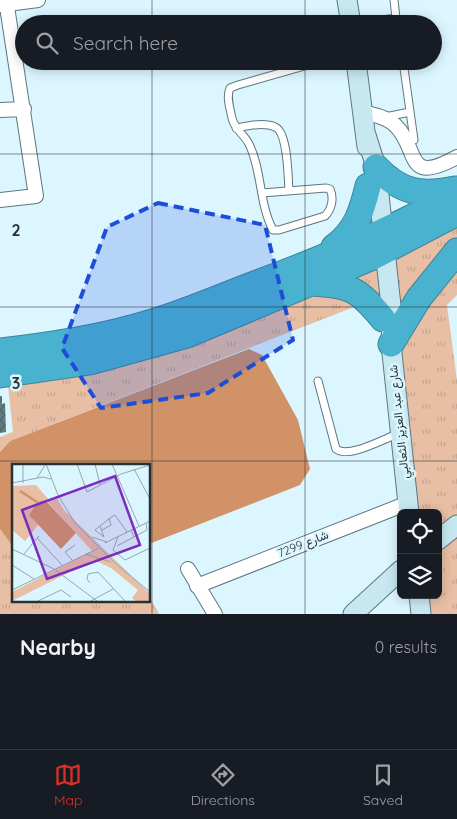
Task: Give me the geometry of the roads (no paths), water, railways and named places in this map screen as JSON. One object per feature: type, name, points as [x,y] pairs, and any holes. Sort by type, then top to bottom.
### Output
[{"type":"highway","points":[[0,350],[39,346],[132,328],[310,274],[356,226],[372,177],[418,193],[457,189]]},
{"type":"highway","points":[[379,243],[457,193]]},
{"type":"highway","points":[[0,375],[90,362],[139,350],[187,335],[310,274],[379,243],[457,213]]},
{"type":"highway","points":[[310,274],[331,284],[363,295],[388,331],[419,298],[457,251]]},
{"type":"street","points":[[15,61],[4,3],[38,0]]},
{"type":"street","points":[[348,0],[350,15]]},
{"type":"street","points":[[0,200],[36,196],[17,70]]},
{"type":"street","name":"شارع عبد العزيز الثعالبي","points":[[357,70],[372,177],[408,508]]},
{"type":"street","points":[[0,110],[24,109]]},
{"type":"street","points":[[362,112],[393,123],[410,154],[422,166],[431,169],[457,157]]},
{"type":"street","name":"شارع 7299","points":[[198,586],[408,508]]},
{"type":"street","points":[[442,537],[457,525]]},
{"type":"street","points":[[188,569],[215,614]]},
{"type":"street","points":[[353,614],[397,574]]},
{"type":"street","points":[[419,599],[421,614]]},
{"type":"lane","points":[[394,0],[396,15]]},
{"type":"lane","points":[[262,193],[330,189],[333,196],[330,210],[322,217],[279,230],[273,230],[262,193],[250,147],[236,128],[227,94],[230,88],[291,70]]},
{"type":"lane","points":[[403,70],[414,140]]},
{"type":"lane","points":[[383,118],[410,112]]},
{"type":"lane","points":[[236,128],[264,125],[274,126],[280,130],[284,138],[289,190]]},
{"type":"lane","points":[[318,381],[336,449],[340,452],[352,452],[400,432]]}]
